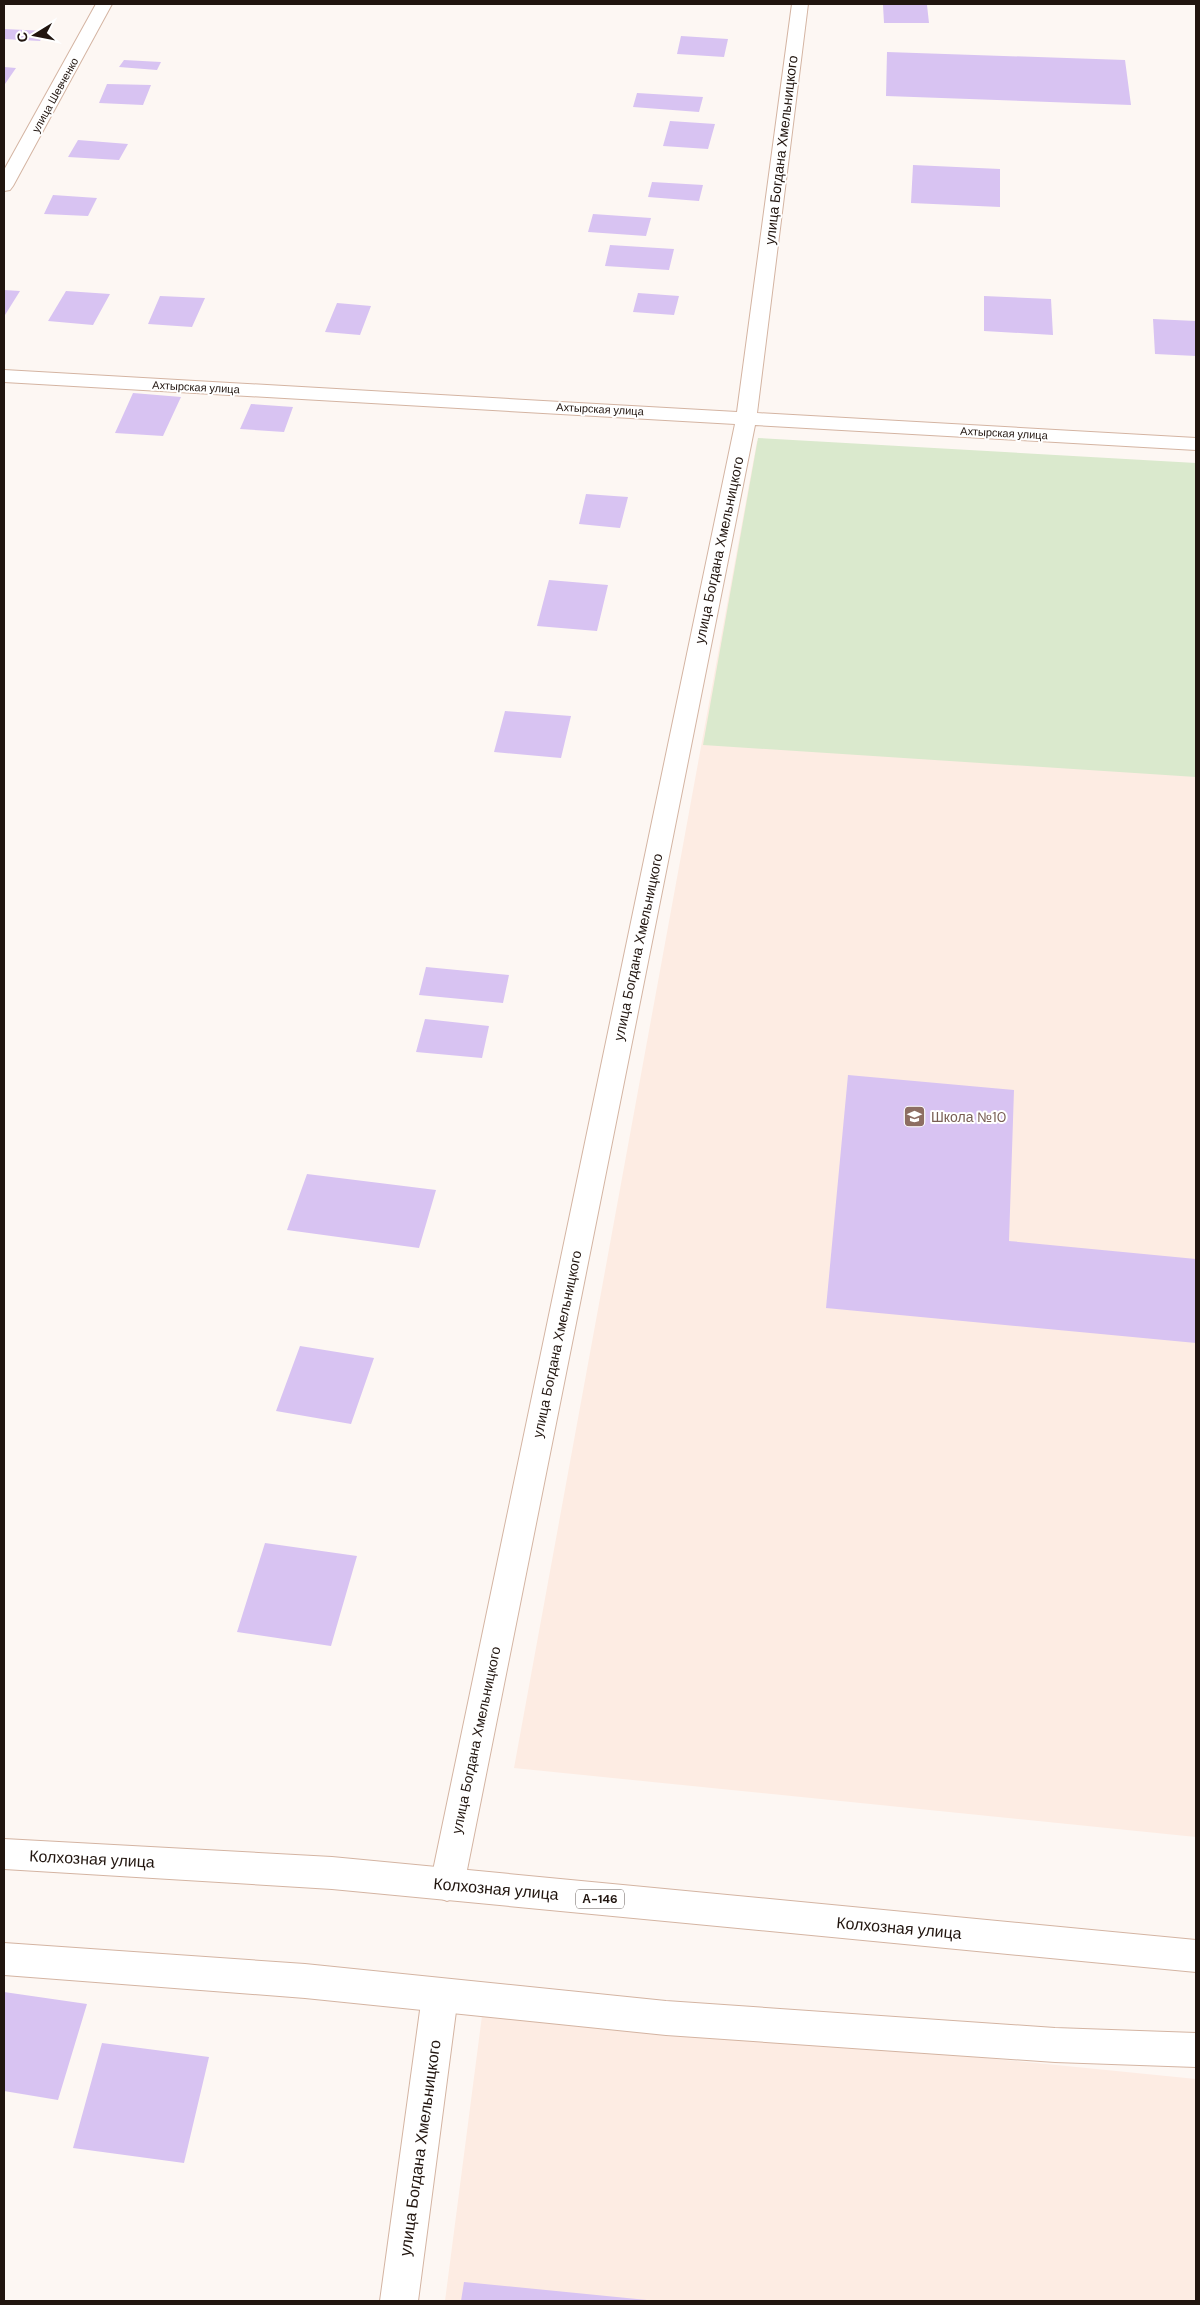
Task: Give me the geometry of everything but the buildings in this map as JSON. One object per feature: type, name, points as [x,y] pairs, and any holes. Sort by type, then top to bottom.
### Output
[{"type":"main road","name":"улица Шевченко","points":[[4,186],[104,4]]},
{"type":"main road","name":"улица Богдана Хмельницкого","points":[[447,1885],[746,418],[800,4]]},
{"type":"main road","name":"Ахтырская улица","points":[[4,376],[1196,444]]},
{"type":"main road","name":"Колхозная улица","points":[[4,1854],[332,1874],[1196,1956]]},
{"type":"main road","points":[[4,1959],[305,1981],[666,2018],[1055,2045],[1196,2050]]},
{"type":"main road","name":"улица Богдана Хмельницкого","points":[[399,2301],[440,1996]]},
{"type":"shaded area","name":"Школа №10","points":[[757,441],[1196,466],[1196,1837],[514,1768]]},
{"type":"shaded area","points":[[483,2008],[1196,2079],[1196,2301],[445,2301]]},
{"type":"green space","points":[[758,438],[1196,463],[1196,777],[703,745]]},
{"type":"place","name":"Школа №10","points":[[915,1117]]}]
